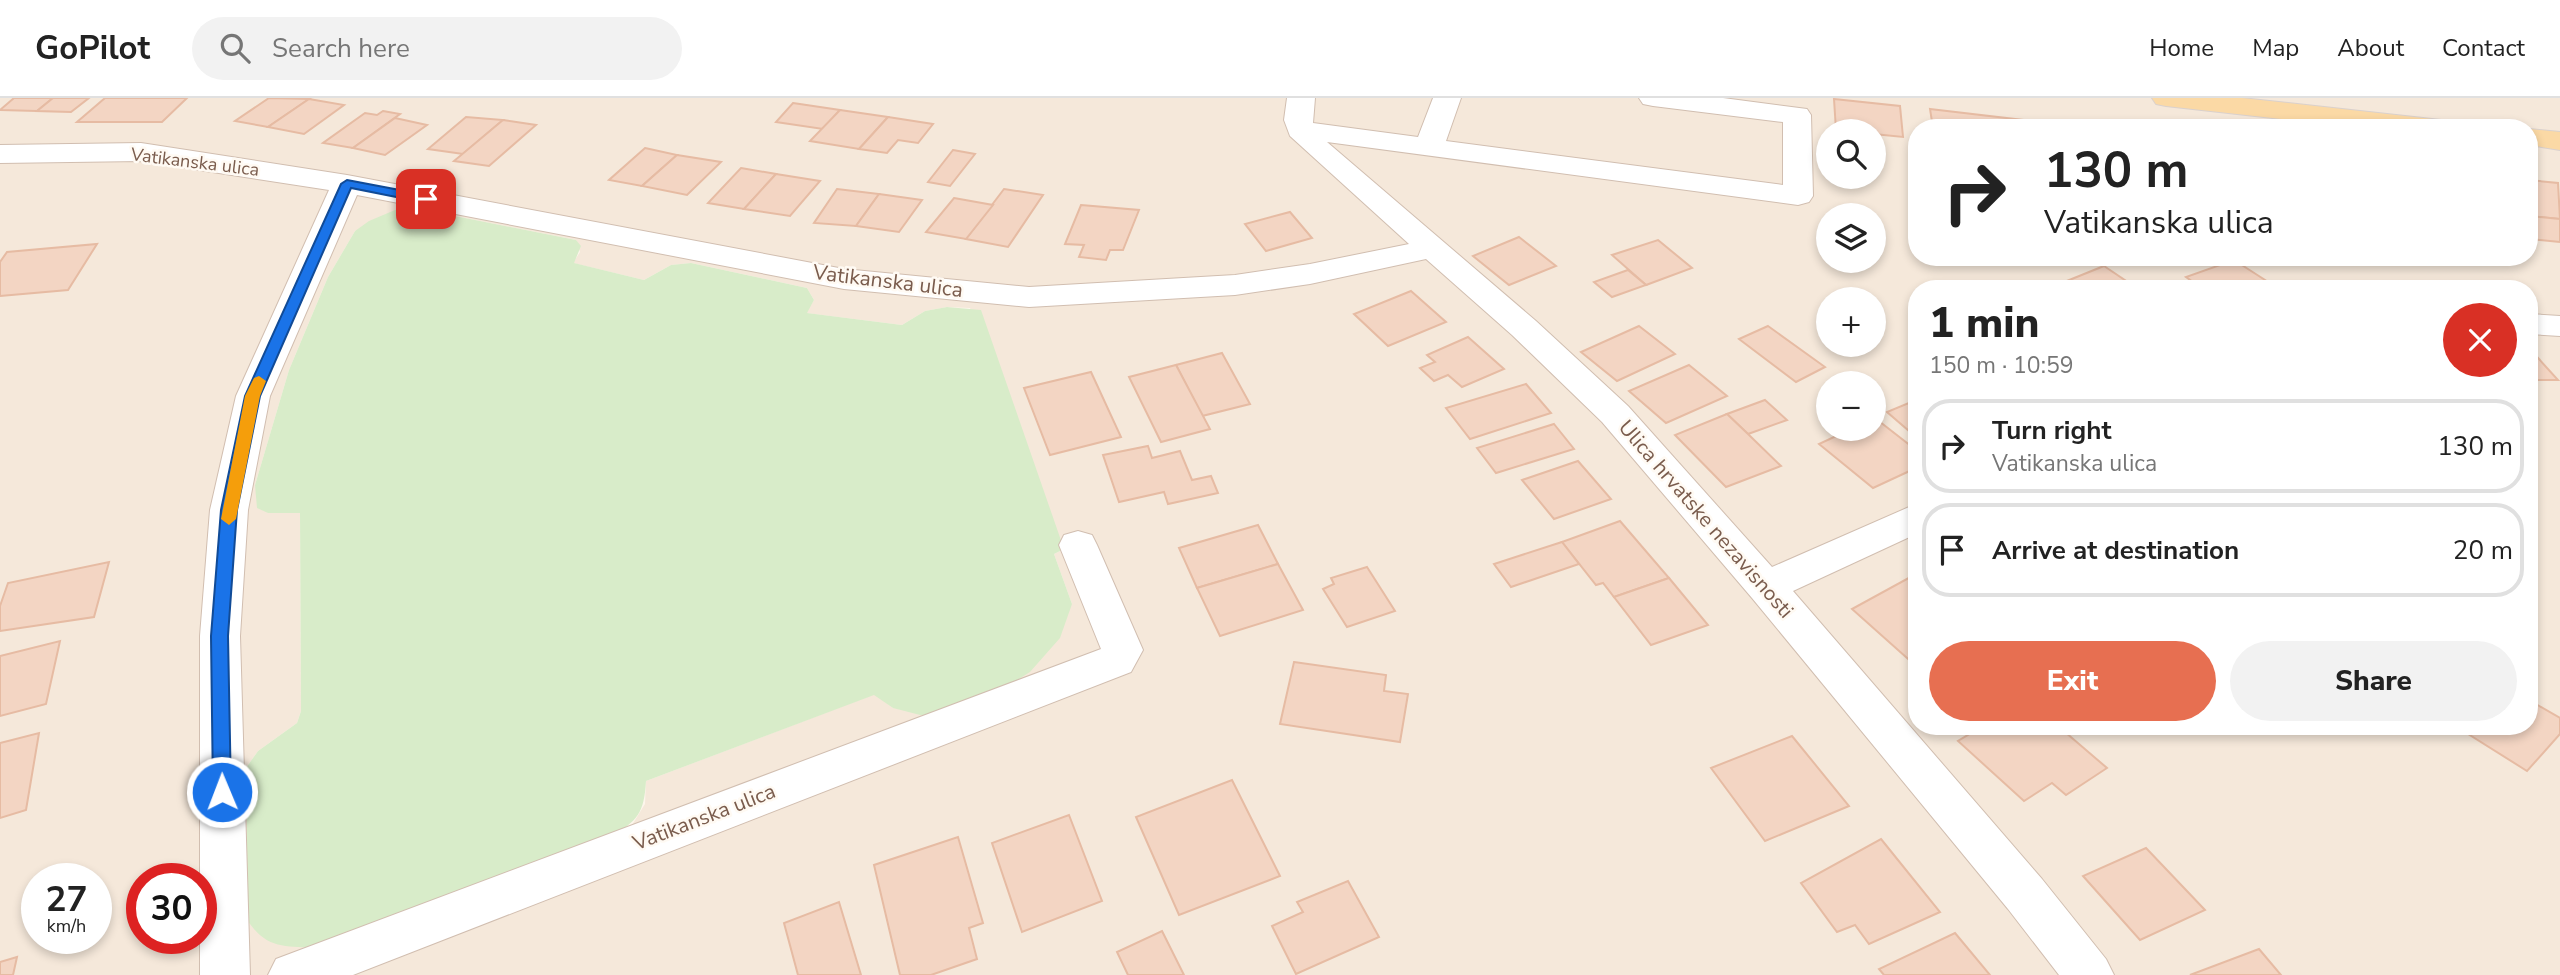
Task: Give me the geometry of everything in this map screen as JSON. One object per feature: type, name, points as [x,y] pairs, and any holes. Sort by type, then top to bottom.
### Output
[{"type":"main road","points":[[2166,98],[2358,119]]},
{"type":"main road","points":[[2538,138],[2560,141]]},
{"type":"street","points":[[1429,147],[1447,98]]},
{"type":"street","points":[[1300,114],[1429,147],[1798,196],[1797,115],[1653,98]]},
{"type":"street","name":"Ulica hrvatske nezavisnosti","points":[[1300,114],[1434,248],[1615,414],[1766,587],[2025,894],[2089,975]]},
{"type":"street","name":"Vatikanska ulica","points":[[0,154],[141,152],[347,184],[844,279],[1029,297],[1235,285],[1310,274],[1434,248]]},
{"type":"street","points":[[225,975],[220,636],[229,510],[253,396],[347,184]]},
{"type":"street","points":[[2538,325],[2560,326]]},
{"type":"street","points":[[1766,587],[1908,523]]},
{"type":"street","name":"Vatikanska ulica","points":[[293,975],[1116,660],[1122,650],[1078,545]]},
{"type":"shaded area","points":[[0,98],[2560,98],[2560,975],[0,975]],"holes":[[[415,208],[576,240],[580,252],[573,263],[644,280],[671,265],[691,263],[807,288],[814,300],[806,313],[902,325],[925,311],[947,307],[970,308],[1064,549],[1054,554],[1072,604],[893,708],[875,694],[646,781],[645,804],[632,825],[610,837],[246,768],[258,751],[297,723],[301,711],[300,513],[268,513],[255,485],[289,370],[328,277],[355,231]]]},
{"type":"green space","points":[[415,208],[576,240],[581,246],[574,263],[644,280],[671,265],[691,263],[807,288],[814,300],[807,313],[902,325],[925,311],[947,307],[981,310],[1064,549],[1054,554],[1072,604],[1060,638],[1030,672],[1003,689],[928,717],[893,708],[874,695],[646,781],[638,815],[610,837],[318,948],[278,945],[262,937],[248,921],[246,768],[258,751],[297,723],[301,711],[300,513],[268,513],[257,508],[255,485],[289,370],[328,277],[355,231],[369,221],[395,210]]},
{"type":"building","points":[[14,98],[53,98],[37,111],[0,110]]},
{"type":"building","points":[[53,98],[89,98],[71,112],[37,111]]},
{"type":"building","points":[[105,98],[187,98],[162,122],[77,122]]},
{"type":"building","points":[[269,98],[309,99],[268,127],[235,121]]},
{"type":"building","points":[[309,99],[344,105],[304,134],[268,127]]},
{"type":"building","points":[[1834,99],[1900,106],[1903,137],[1886,135],[1886,119],[1835,119]]},
{"type":"building","points":[[793,103],[840,110],[823,129],[776,122]]},
{"type":"building","points":[[1930,109],[2015,119],[1932,119]]},
{"type":"building","points":[[840,110],[888,117],[859,149],[810,141]]},
{"type":"building","points":[[383,111],[400,114],[353,148],[323,143],[365,113],[377,115]]},
{"type":"building","points":[[466,117],[503,120],[463,154],[428,149]]},
{"type":"building","points":[[888,117],[933,124],[918,143],[898,140],[887,153],[859,149]]},
{"type":"building","points":[[395,118],[427,125],[385,155],[353,148]]},
{"type":"building","points":[[503,120],[536,125],[489,166],[454,161]]},
{"type":"building","points":[[645,148],[677,155],[642,186],[609,180]]},
{"type":"building","points":[[953,150],[975,154],[950,186],[928,182]]},
{"type":"building","points":[[677,155],[721,162],[687,195],[642,186]]},
{"type":"building","points":[[741,168],[776,174],[744,209],[708,203]]},
{"type":"building","points":[[776,174],[820,181],[790,216],[744,209]]},
{"type":"building","points":[[2538,181],[2558,183],[2560,219],[2538,217]]},
{"type":"building","points":[[837,189],[879,194],[856,226],[814,223]]},
{"type":"building","points":[[1004,189],[1043,195],[1008,247],[966,239]]},
{"type":"building","points":[[879,194],[922,200],[899,232],[856,226]]},
{"type":"building","points":[[954,198],[993,205],[966,239],[926,232]]},
{"type":"building","points":[[1081,205],[1139,210],[1123,250],[1110,250],[1106,260],[1079,257],[1084,245],[1065,244]]},
{"type":"building","points":[[1290,212],[1312,238],[1266,251],[1245,224]]},
{"type":"building","points":[[2538,217],[2560,219],[2560,242],[2538,240]]},
{"type":"building","points":[[1519,237],[1556,266],[1509,285],[1473,256]]},
{"type":"building","points":[[1658,240],[1692,268],[1646,285],[1612,255]]},
{"type":"building","points":[[97,244],[68,290],[0,296],[0,262],[7,252]]},
{"type":"building","points":[[2104,266],[2125,280],[2069,280]]},
{"type":"building","points":[[2217,266],[2243,266],[2265,280],[2190,280],[2186,277]]},
{"type":"building","points":[[1628,270],[1646,285],[1612,297],[1594,282]]},
{"type":"building","points":[[1411,291],[1446,322],[1388,346],[1354,314]]},
{"type":"building","points":[[1639,326],[1675,354],[1617,381],[1581,352]]},
{"type":"building","points":[[1768,326],[1825,367],[1796,382],[1739,339]]},
{"type":"building","points":[[1468,337],[1504,369],[1462,387],[1448,375],[1434,381],[1420,368],[1435,362],[1427,355]]},
{"type":"building","points":[[1222,353],[1250,404],[1202,416],[1176,365]]},
{"type":"building","points":[[2538,358],[2558,380],[2538,380]]},
{"type":"building","points":[[1176,365],[1210,429],[1161,442],[1129,377]]},
{"type":"building","points":[[1689,365],[1727,396],[1666,423],[1629,391]]},
{"type":"building","points":[[1091,372],[1121,437],[1050,455],[1024,388]]},
{"type":"building","points":[[1526,384],[1551,413],[1470,439],[1446,408]]},
{"type":"building","points":[[1765,400],[1787,420],[1748,434],[1727,414]]},
{"type":"building","points":[[1908,403],[1908,430],[1887,412]]},
{"type":"building","points":[[1727,414],[1781,466],[1726,487],[1675,435]]},
{"type":"building","points":[[1554,424],[1574,449],[1496,473],[1477,448]]},
{"type":"building","points":[[1886,427],[1908,444],[1908,472],[1873,488],[1819,444],[1825,441],[1886,441]]},
{"type":"building","points":[[1148,446],[1152,458],[1180,451],[1192,480],[1211,476],[1218,493],[1168,504],[1164,492],[1119,502],[1103,455]]},
{"type":"building","points":[[1578,461],[1611,499],[1554,519],[1522,480]]},
{"type":"building","points":[[1620,521],[1669,578],[1614,597],[1603,583],[1596,585],[1562,542]]},
{"type":"building","points":[[1258,525],[1278,564],[1197,588],[1179,548]]},
{"type":"building","points":[[1562,542],[1579,564],[1511,587],[1494,564]]},
{"type":"building","points":[[109,562],[94,617],[0,631],[0,606],[8,583]]},
{"type":"building","points":[[1278,564],[1303,610],[1220,636],[1197,588]]},
{"type":"building","points":[[1367,567],[1395,611],[1347,627],[1323,589],[1334,584],[1331,578]]},
{"type":"building","points":[[1669,578],[1708,625],[1651,645],[1614,597]]},
{"type":"building","points":[[1908,578],[1908,659],[1852,609]]},
{"type":"building","points":[[60,641],[46,704],[0,716],[0,656]]},
{"type":"building","points":[[1294,662],[1386,675],[1384,691],[1408,694],[1400,742],[1280,724]]},
{"type":"building","points":[[2538,705],[2560,718],[2560,734],[2527,771],[2470,735],[2538,735]]},
{"type":"building","points":[[39,733],[26,810],[0,818],[0,743]]},
{"type":"building","points":[[1968,735],[2068,735],[2107,768],[2066,795],[2052,783],[2024,801],[1958,741]]},
{"type":"building","points":[[1792,736],[1849,806],[1765,841],[1711,768]]},
{"type":"building","points":[[1232,780],[1280,876],[1179,915],[1136,817]]},
{"type":"building","points":[[1069,815],[1102,901],[1022,932],[992,843]]},
{"type":"building","points":[[958,837],[983,923],[969,928],[977,959],[931,975],[900,975],[874,865]]},
{"type":"building","points":[[1881,839],[1940,912],[1869,944],[1855,925],[1837,932],[1801,883]]},
{"type":"building","points":[[2146,848],[2205,910],[2140,940],[2083,876]]},
{"type":"building","points":[[1348,881],[1379,937],[1296,974],[1272,926],[1303,912],[1297,902]]},
{"type":"building","points":[[839,902],[861,975],[798,975],[784,923]]},
{"type":"building","points":[[1162,931],[1184,975],[1128,975],[1117,952]]},
{"type":"building","points":[[1955,933],[1990,975],[1884,975],[1879,969]]},
{"type":"building","points":[[2259,949],[2281,975],[2190,975]]},
{"type":"building","points":[[17,957],[13,975],[0,975],[0,962]]},
{"type":"slow traffic","points":[[229,519],[253,396],[259,381]]},
{"type":"route","points":[[222,792],[220,636],[229,510],[253,396],[347,184],[426,199]]}]
